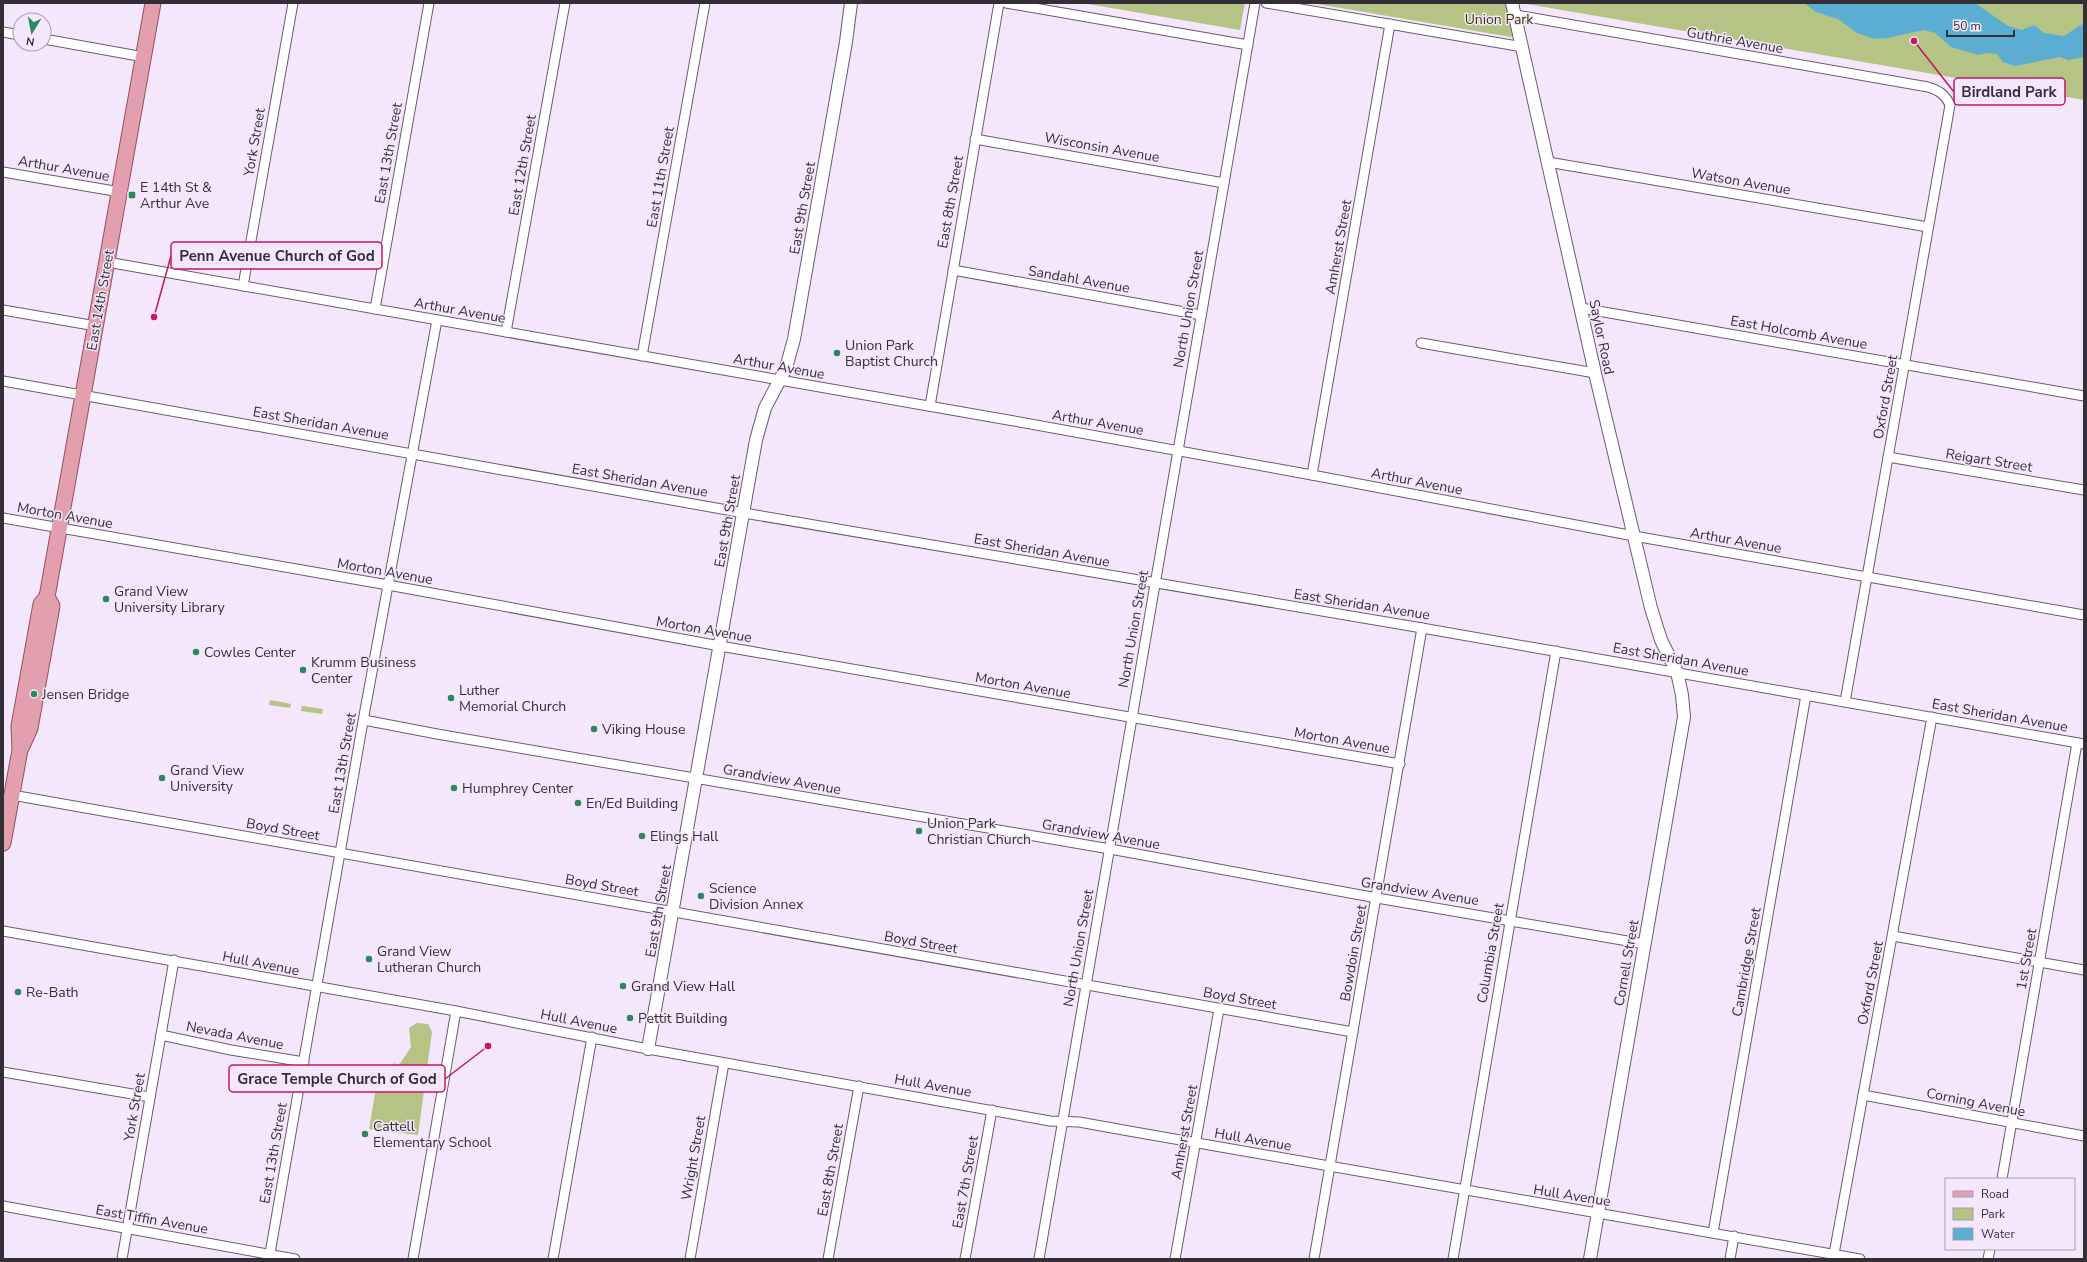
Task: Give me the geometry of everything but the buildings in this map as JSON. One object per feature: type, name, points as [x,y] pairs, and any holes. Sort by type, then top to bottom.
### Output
[{"type":"main road","name":"East 14th Street","points":[[3,843],[20,750],[19,726],[41,604],[47,597],[153,3]]},
{"type":"street","name":"York Street","points":[[243,286],[293,3]]},
{"type":"street","name":"East 13th Street","points":[[374,309],[429,3]]},
{"type":"street","name":"East 12th Street","points":[[506,332],[565,3]]},
{"type":"street","name":"East 11th Street","points":[[642,356],[705,3]]},
{"type":"street","name":"East 9th Street","points":[[648,1049],[760,423],[765,408],[781,381],[794,339],[846,42],[851,3]]},
{"type":"street","name":"East 8th Street","points":[[930,406],[952,270],[999,3]]},
{"type":"street","points":[[1006,3],[1248,45]]},
{"type":"street","name":"North Union Street","points":[[1039,1259],[1110,849],[1154,583],[1256,3]]},
{"type":"street","points":[[1266,3],[1523,47]]},
{"type":"street","name":"Saylor Road","points":[[1514,9],[1595,373],[1651,608],[1661,640],[1677,672]]},
{"type":"street","name":"Guthrie Avenue","points":[[1514,9],[1928,87],[1939,90],[1946,98]]},
{"type":"street","name":"Amherst Street","points":[[1312,475],[1390,24]]},
{"type":"street","points":[[52,40],[144,57]]},
{"type":"street","name":"Oxford Street","points":[[1845,702],[1950,105],[1946,98]]},
{"type":"street","name":"Wisconsin Avenue","points":[[975,139],[1224,183]]},
{"type":"street","name":"Watson Avenue","points":[[1548,162],[1928,227]]},
{"type":"street","name":"Arthur Avenue","points":[[3,172],[120,192]]},
{"type":"street","name":"Arthur Avenue","points":[[107,262],[930,406],[1312,475],[1634,536],[2084,615]]},
{"type":"street","name":"Sandahl Avenue","points":[[952,270],[1202,315]]},
{"type":"street","name":"East Holcomb Avenue","points":[[1581,308],[2084,396]]},
{"type":"street","points":[[3,310],[96,326]]},
{"type":"street","name":"East 13th Street","points":[[269,1257],[388,585],[437,320]]},
{"type":"street","points":[[1421,343],[1595,373]]},
{"type":"street","name":"East Sheridan Avenue","points":[[3,381],[744,513],[1556,651],[2081,744]]},
{"type":"street","name":"Reigart Street","points":[[1888,457],[2084,490]]},
{"type":"street","name":"Morton Avenue","points":[[3,518],[59,529],[388,585],[720,646],[1400,764]]},
{"type":"street","name":"Bowdoin Street","points":[[1314,1259],[1400,764],[1422,628]]},
{"type":"street","name":"Columbia Street","points":[[1453,1259],[1556,651]]},
{"type":"street","name":"Cornell Street","points":[[1590,1259],[1684,717],[1682,695],[1677,672]]},
{"type":"street","name":"Cambridge Street","points":[[1713,1233],[1806,695]]},
{"type":"street","name":"Oxford Street","points":[[1834,1254],[1932,717]]},
{"type":"street","name":"Grandview Avenue","points":[[364,720],[437,734],[1110,849],[1376,898],[1645,944]]},
{"type":"street","name":"1st Street","points":[[2002,1178],[2040,962],[2081,744]]},
{"type":"street","name":"Boyd Street","points":[[12,794],[1353,1032]]},
{"type":"street","name":"Hull Avenue","points":[[3,931],[174,960],[317,988],[456,1011],[648,1049],[1050,1121],[1079,1122],[1860,1259]]},
{"type":"street","points":[[1893,936],[2084,970]]},
{"type":"street","name":"York Street","points":[[122,1259],[174,960]]},
{"type":"street","name":"Amherst Street","points":[[1175,1259],[1219,1009]]},
{"type":"street","points":[[413,1259],[456,1011]]},
{"type":"street","name":"Nevada Avenue","points":[[161,1035],[231,1050],[304,1062]]},
{"type":"street","points":[[553,1259],[592,1037]]},
{"type":"street","name":"Wright Street","points":[[690,1259],[724,1062]]},
{"type":"street","points":[[3,1072],[150,1097]]},
{"type":"street","name":"East 8th Street","points":[[828,1259],[858,1086]]},
{"type":"street","name":"Corning Avenue","points":[[1863,1095],[2084,1136]]},
{"type":"street","name":"East 7th Street","points":[[965,1259],[992,1110]]},
{"type":"street","name":"East Tiffin Avenue","points":[[3,1206],[269,1257],[295,1259]]},
{"type":"street","points":[[1730,1259],[1734,1236]]},
{"type":"green space","points":[[1082,3],[1245,3],[1240,30]]},
{"type":"green space","name":"Union Park","points":[[1311,3],[1521,3],[1513,5],[1515,35],[1511,37]]},
{"type":"green space","points":[[1521,3],[2084,3],[2084,100]]},
{"type":"green space","points":[[270,700],[291,704],[290,708],[269,705]]},
{"type":"green space","points":[[302,706],[323,709],[322,714],[301,711]]},
{"type":"green space","points":[[417,1023],[428,1024],[432,1032],[418,1135],[369,1129],[379,1070],[391,1071],[394,1063],[399,1065],[411,1047],[409,1028]]},
{"type":"water","points":[[1804,3],[1975,3],[2008,26],[2022,30],[2034,25],[2044,33],[2064,36],[2084,23],[2084,57],[2068,60],[2060,57],[2015,66],[2003,62],[1997,54],[1987,53],[1978,55],[1951,47],[1935,33],[1924,30],[1888,38],[1874,39],[1857,33],[1838,19],[1816,12]]},
{"type":"place","name":"Birdland Park","points":[[1914,41]]},
{"type":"place","name":"E 14th St & Arthur Ave","points":[[132,195]]},
{"type":"place","name":"Penn Avenue Church of God","points":[[154,317]]},
{"type":"place","name":"Union Park Baptist Church","points":[[837,353]]},
{"type":"place","name":"Grand View University Library","points":[[106,599]]},
{"type":"place","name":"Cowles Center","points":[[196,652]]},
{"type":"place","name":"Krumm Business Center","points":[[303,670]]},
{"type":"place","name":"Jensen Bridge","points":[[34,694]]},
{"type":"place","name":"Luther Memorial Church","points":[[451,698]]},
{"type":"place","name":"Viking House","points":[[594,729]]},
{"type":"place","name":"Grand View University","points":[[162,778]]},
{"type":"place","name":"Humphrey Center","points":[[454,788]]},
{"type":"place","name":"En/Ed Building","points":[[578,803]]},
{"type":"place","name":"Union Park Christian Church","points":[[919,831]]},
{"type":"place","name":"Elings Hall","points":[[642,836]]},
{"type":"place","name":"Science Division Annex","points":[[701,896]]},
{"type":"place","name":"Grand View Lutheran Church","points":[[369,959]]},
{"type":"place","name":"Grand View Hall","points":[[623,986]]},
{"type":"place","name":"Re-Bath","points":[[18,992]]},
{"type":"place","name":"Pettit Building","points":[[630,1018]]},
{"type":"place","name":"Grace Temple Church of God","points":[[488,1046]]},
{"type":"place","name":"Cattell Elementary School","points":[[365,1134]]}]
